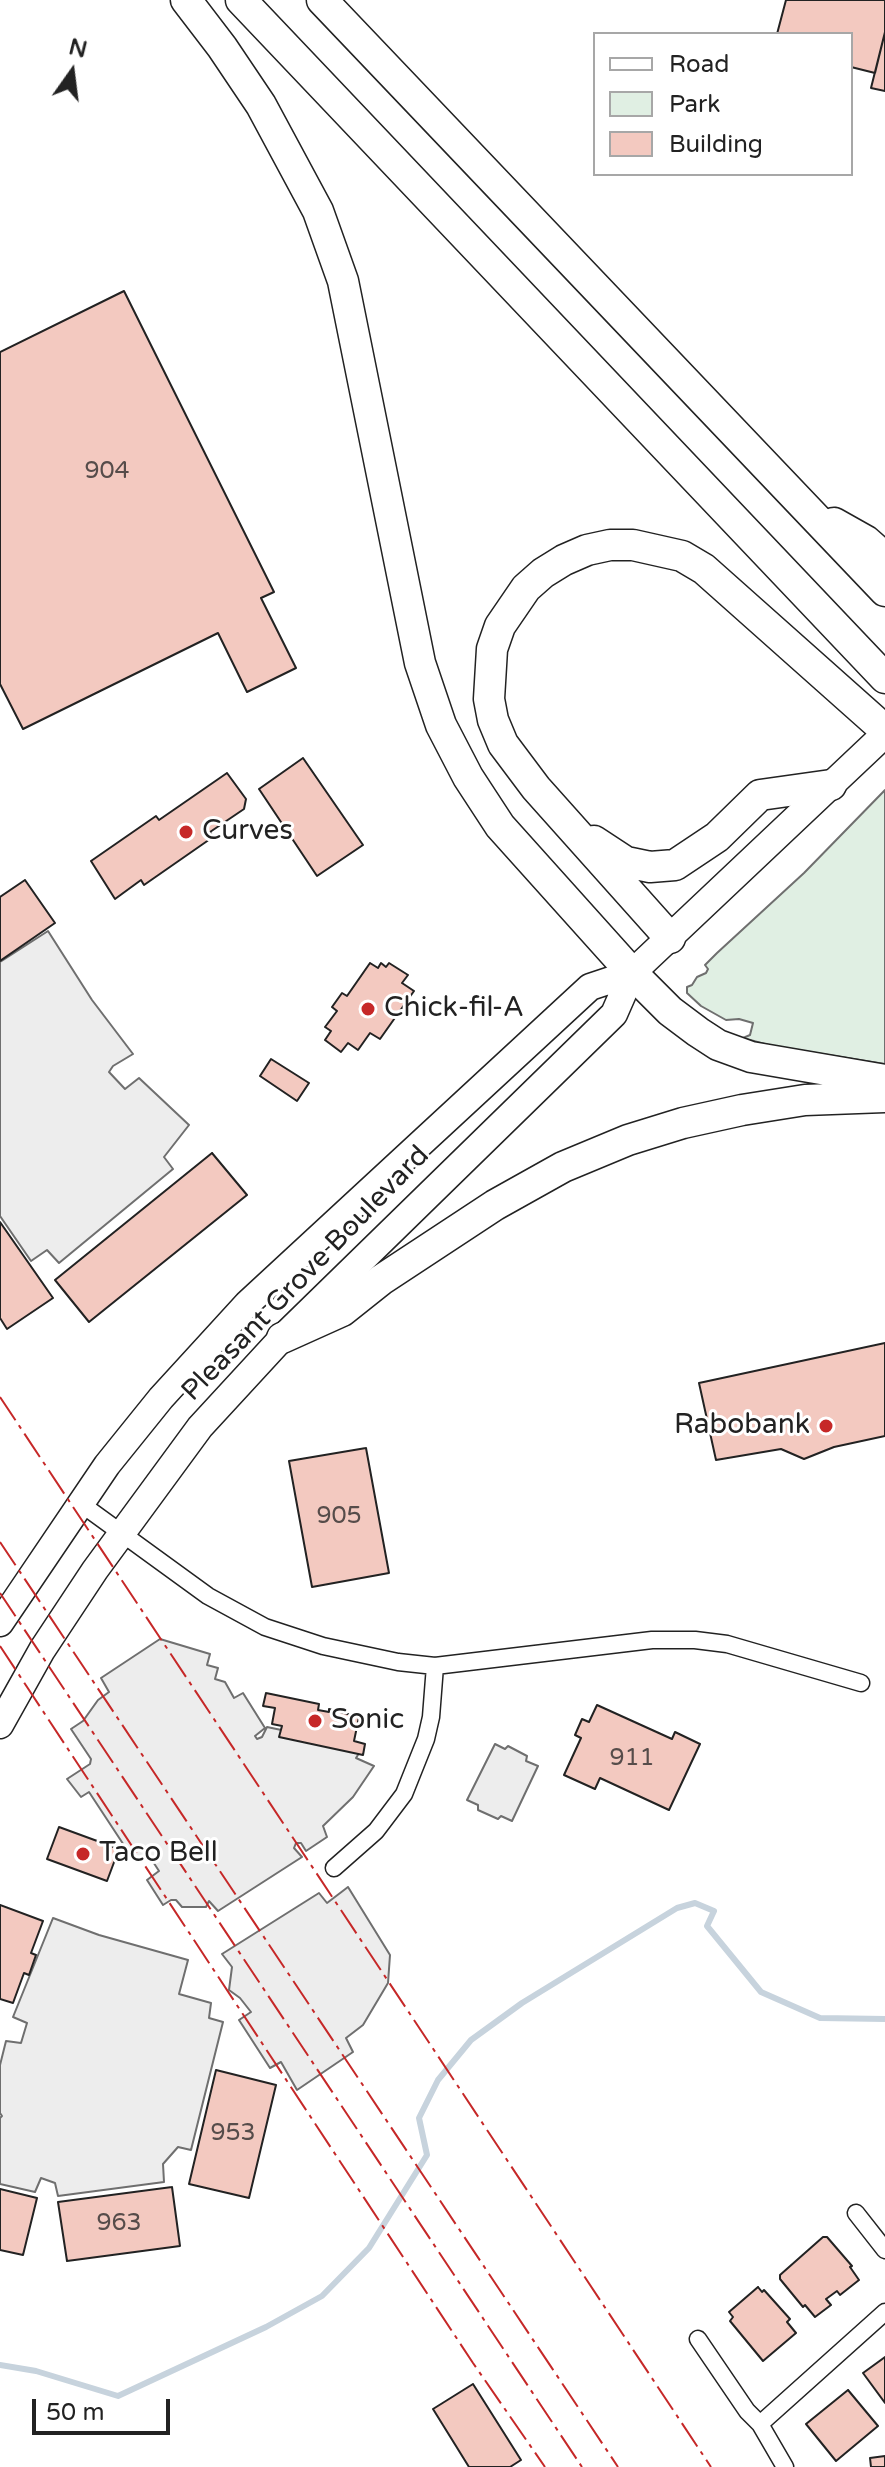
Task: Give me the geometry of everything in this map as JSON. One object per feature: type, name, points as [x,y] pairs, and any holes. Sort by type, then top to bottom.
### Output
[{"type":"highway","points":[[186,0],[253,94],[294,162],[318,211],[343,281],[420,663],[441,725],[468,777],[500,826],[670,1011],[718,1045],[751,1057],[885,1080]]},
{"type":"highway","points":[[241,0],[885,678]]},
{"type":"highway","points":[[322,0],[885,591]]},
{"type":"highway","points":[[806,507],[866,541],[885,558]]},
{"type":"highway","points":[[670,938],[517,766],[503,744],[489,699],[492,649],[500,626],[526,588],[553,566],[587,550],[610,545],[633,545],[682,556],[704,569],[885,732]]},
{"type":"highway","points":[[568,821],[626,862],[650,867],[675,865],[717,837],[760,795],[831,785]]},
{"type":"highway","points":[[282,1338],[342,1311],[381,1280],[495,1205],[563,1167],[628,1140],[683,1123],[742,1110],[805,1100],[885,1097]]},
{"type":"main road","name":"Pleasant Grove Boulevard","points":[[0,1725],[42,1650],[121,1532],[200,1427],[282,1338],[614,1014],[632,973],[885,732]]},
{"type":"main road","name":"Pleasant Grove Boulevard","points":[[0,1623],[80,1503],[161,1398],[247,1304],[590,987],[632,973]]},
{"type":"street","points":[[80,1503],[208,1596],[265,1627],[323,1646],[398,1662],[435,1666],[652,1640],[695,1640],[727,1644],[861,1683]]},
{"type":"street","points":[[334,1868],[376,1831],[404,1794],[426,1739],[435,1666]]},
{"type":"street","points":[[856,2213],[885,2250]]},
{"type":"street","points":[[760,2424],[885,2312]]},
{"type":"street","points":[[698,2339],[747,2411],[760,2424],[785,2467]]},
{"type":"green space","points":[[885,790],[885,1064],[772,1046],[743,1038],[750,1035],[753,1023],[739,1019],[726,1020],[701,1006],[687,993],[687,987],[706,973],[708,969],[705,965],[804,873]]},
{"type":"shaded area","points":[[48,931],[92,1000],[133,1054],[109,1072],[125,1089],[139,1078],[189,1125],[164,1157],[173,1169],[59,1263],[47,1250],[31,1261],[0,1216],[0,962]]},
{"type":"shaded area","points":[[160,1639],[210,1654],[207,1665],[218,1668],[215,1679],[225,1682],[234,1698],[243,1693],[265,1728],[255,1736],[257,1739],[262,1737],[267,1727],[363,1747],[356,1758],[374,1766],[353,1797],[323,1826],[327,1837],[306,1851],[301,1843],[296,1843],[294,1848],[302,1857],[218,1911],[209,1901],[206,1907],[182,1907],[176,1900],[163,1905],[147,1880],[159,1871],[148,1854],[135,1862],[89,1792],[81,1797],[67,1779],[90,1764],[91,1759],[71,1729],[83,1721],[98,1700],[109,1692],[101,1678]]},
{"type":"shaded area","points":[[495,1744],[505,1749],[508,1746],[527,1756],[526,1761],[538,1766],[512,1821],[501,1816],[498,1819],[478,1810],[478,1805],[467,1800]]},
{"type":"shaded area","points":[[348,1887],[390,1955],[388,1983],[363,2025],[346,2038],[353,2052],[297,2090],[281,2062],[270,2068],[239,2020],[251,2012],[229,1990],[232,1967],[222,1954],[319,1893],[327,1903]]},
{"type":"shaded area","points":[[53,1918],[99,1935],[188,1960],[179,1994],[211,2003],[209,2018],[223,2022],[191,2150],[178,2147],[163,2164],[164,2182],[58,2196],[55,2183],[41,2178],[35,2192],[0,2184],[0,2065],[6,2041],[21,2043],[27,2023],[13,2017]]},
{"type":"building","points":[[786,0],[885,0],[885,32],[875,73],[853,68],[853,32],[778,32]]},
{"type":"building","points":[[885,32],[885,91],[871,88]]},
{"type":"building","points":[[124,291],[274,592],[261,598],[296,668],[247,692],[218,633],[23,729],[0,684],[0,352]]},
{"type":"building","points":[[303,758],[363,845],[317,876],[259,789]]},
{"type":"building","points":[[227,773],[246,799],[244,809],[210,832],[213,837],[144,885],[141,880],[115,899],[91,861],[156,816],[159,820]]},
{"type":"building","points":[[25,880],[55,923],[0,961],[0,897]]},
{"type":"building","name":"Chick-fil-A","points":[[370,963],[378,968],[381,963],[386,967],[389,963],[408,975],[402,983],[414,991],[380,1039],[370,1033],[358,1050],[348,1043],[341,1052],[325,1040],[331,1031],[325,1027],[337,1011],[332,1007],[342,993],[347,996]]},
{"type":"building","points":[[271,1059],[309,1083],[297,1101],[260,1076]]},
{"type":"building","points":[[212,1153],[247,1195],[89,1322],[55,1280]]},
{"type":"building","points":[[0,1222],[53,1298],[7,1329],[0,1318]]},
{"type":"building","points":[[885,1343],[885,1436],[834,1447],[804,1459],[781,1449],[716,1460],[699,1383]]},
{"type":"building","points":[[366,1448],[389,1573],[312,1587],[289,1461]]},
{"type":"building","name":"Sonic","points":[[266,1693],[319,1704],[318,1710],[329,1712],[329,1709],[359,1717],[354,1741],[365,1744],[363,1755],[279,1737],[282,1726],[272,1724],[275,1708],[263,1706]]},
{"type":"building","points":[[597,1705],[672,1739],[675,1732],[700,1744],[669,1810],[600,1778],[595,1789],[564,1775],[581,1738],[575,1735],[582,1719],[589,1722]]},
{"type":"building","name":"Taco Bell","points":[[59,1827],[119,1849],[107,1881],[47,1859]]},
{"type":"building","points":[[0,1905],[43,1921],[31,1953],[36,1955],[29,1975],[24,1973],[13,2003],[0,1999]]},
{"type":"building","points":[[216,2070],[276,2085],[249,2198],[189,2184]]},
{"type":"building","points":[[172,2187],[180,2246],[67,2261],[58,2202]]},
{"type":"building","points":[[0,2189],[37,2198],[23,2255],[0,2250]]},
{"type":"building","points":[[823,2237],[827,2237],[852,2266],[859,2280],[840,2295],[837,2291],[826,2299],[831,2305],[815,2317],[805,2305],[803,2307],[780,2275]]},
{"type":"building","points":[[758,2287],[790,2319],[787,2322],[796,2333],[763,2361],[730,2321],[733,2317],[729,2312]]},
{"type":"building","points":[[885,2357],[885,2403],[863,2373]]},
{"type":"building","points":[[473,2384],[521,2460],[510,2467],[469,2467],[433,2409]]},
{"type":"building","points":[[848,2390],[878,2426],[836,2461],[806,2424]]},
{"type":"building","points":[[885,2456],[885,2467],[871,2467],[870,2458]]},
{"type":"waterway","points":[[0,2365],[36,2371],[118,2396],[266,2327],[322,2296],[369,2248],[427,2155],[419,2118],[438,2080],[471,2040],[522,2003],[677,1908],[695,1903],[714,1911],[707,1926],[761,1992],[820,2018],[885,2019]]},
{"type":"power","points":[[0,1397],[711,2467]]},
{"type":"power","points":[[0,1542],[618,2467]]},
{"type":"power","points":[[0,1593],[582,2467]]},
{"type":"power","points":[[0,1646],[473,2363],[545,2467]]},
{"type":"place","name":"Curves","points":[[186,832]]},
{"type":"place","name":"Chick-fil-A","points":[[368,1009]]},
{"type":"place","name":"Rabobank","points":[[826,1426]]},
{"type":"place","name":"Sonic","points":[[315,1721]]},
{"type":"place","name":"Taco Bell","points":[[83,1854]]}]
